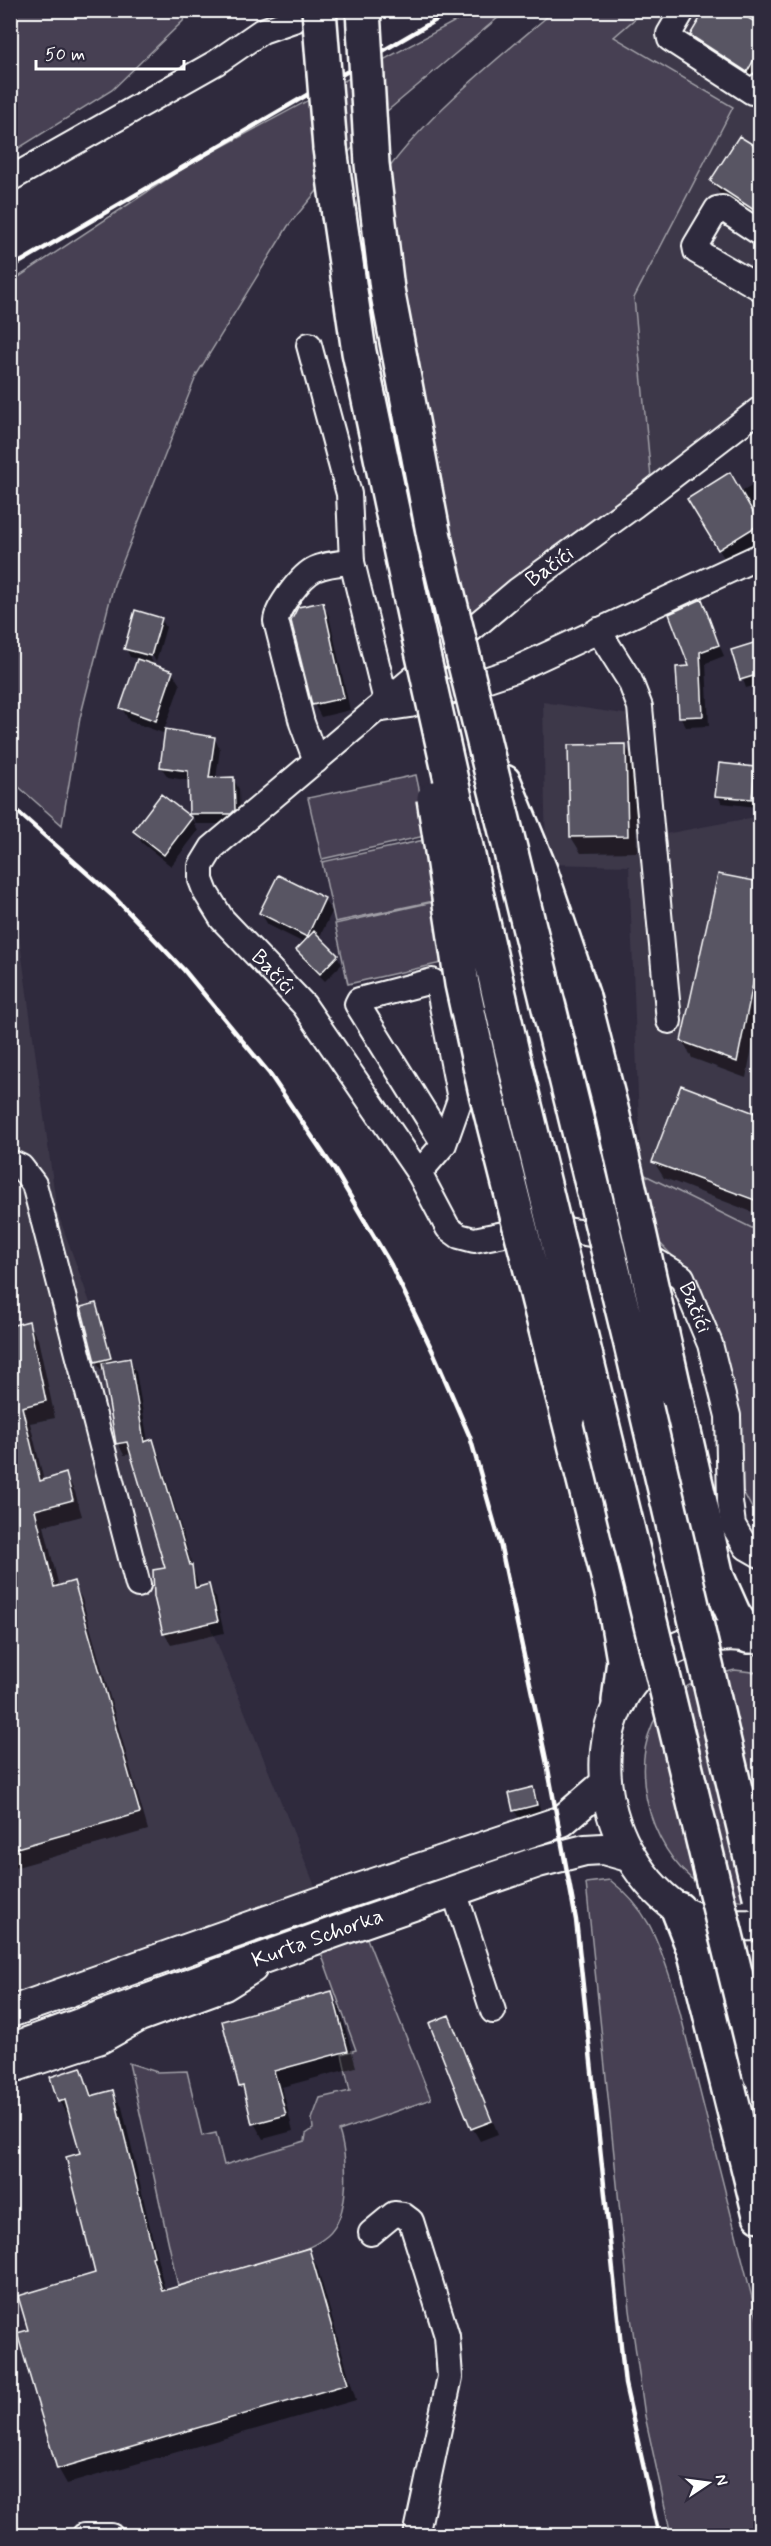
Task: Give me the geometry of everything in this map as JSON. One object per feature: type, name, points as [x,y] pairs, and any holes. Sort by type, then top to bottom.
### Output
[{"type":"highway","points":[[321,10],[330,148],[339,214],[364,375],[416,624],[507,1029],[760,2075]]},
{"type":"highway","points":[[363,10],[372,164],[396,343],[434,537],[627,1329],[760,1896]]},
{"type":"highway","points":[[339,214],[342,330],[424,733],[462,984],[488,1100],[614,1601],[624,1660],[620,1701]]},
{"type":"highway","points":[[479,718],[540,870],[583,997],[717,1577],[733,1613],[754,1638]]},
{"type":"highway","points":[[678,1909],[694,1950],[760,2216]]},
{"type":"main road","points":[[754,1638],[719,1635],[688,1642],[661,1656],[637,1676],[620,1701],[609,1727],[605,1758],[605,1784],[614,1820],[628,1856],[644,1877],[678,1909],[708,1922],[737,1926],[760,1925]]},
{"type":"main road","name":"Kurta Schorka","points":[[10,2012],[334,1897],[562,1821],[605,1784]]},
{"type":"main road","name":"Kurta Schorka","points":[[10,2049],[284,1950],[538,1862],[585,1850],[603,1849],[628,1856]]},
{"type":"street","points":[[10,179],[217,62],[258,21],[321,10]]},
{"type":"street","points":[[683,10],[669,34],[670,39],[752,92],[760,85]]},
{"type":"street","points":[[760,233],[722,208],[717,209],[695,246],[696,251],[760,288]]},
{"type":"street","points":[[309,345],[349,494],[352,562],[381,705],[410,705],[512,671],[760,556]]},
{"type":"street","name":"Bačići","points":[[760,409],[635,506],[518,590],[212,848],[201,866],[201,880],[206,893],[222,918],[304,1005],[418,1173],[448,1228],[459,1236],[474,1240],[544,1226],[619,1239],[682,1277],[710,1344],[728,1416],[730,1501],[733,1525],[746,1547],[760,1555]]},
{"type":"street","points":[[316,760],[302,723],[276,621],[277,614],[308,574],[315,569],[352,562]]},
{"type":"street","points":[[598,630],[630,681],[640,707],[669,1021]]},
{"type":"street","points":[[418,1173],[444,1144],[460,1099],[438,985],[432,981],[359,1000],[357,1004],[444,1144]]},
{"type":"street","points":[[10,1162],[21,1167],[34,1184],[138,1585]]},
{"type":"street","points":[[454,1891],[493,2011]]},
{"type":"street","points":[[10,2071],[101,2041],[140,2019],[225,1988],[284,1950]]},
{"type":"street","points":[[371,2233],[393,2214],[403,2215],[411,2221],[447,2336],[450,2377],[416,2535]]},
{"type":"street","points":[[84,2535],[111,2535]]},
{"type":"shaded area","points":[[11,10],[187,11],[183,21],[112,90],[11,153]]},
{"type":"shaded area","points":[[474,11],[506,11],[373,123],[288,226],[197,374],[114,584],[80,718],[62,825],[11,780],[11,282],[188,165]]},
{"type":"shaded area","points":[[554,11],[644,11],[614,37],[733,107],[634,298],[652,488],[465,624],[415,368],[386,172],[404,149],[444,107]]},
{"type":"shaded area","points":[[644,11],[760,11],[760,402],[652,488],[634,298],[733,107],[614,37]]},
{"type":"shaded area","points":[[543,702],[651,718],[665,834],[760,816],[760,1043],[755,1081],[760,1084],[760,1232],[641,1173],[629,866],[546,864]]},
{"type":"shaded area","points":[[416,775],[429,835],[322,859],[308,798]]},
{"type":"shaded area","points":[[429,839],[443,899],[335,922],[322,862]]},
{"type":"shaded area","points":[[10,853],[15,857],[17,920],[57,1211],[174,1536],[321,1901],[10,2011]]},
{"type":"shaded area","points":[[442,900],[455,960],[348,984],[335,924]]},
{"type":"shaded area","points":[[641,1173],[760,1232],[760,1523],[739,1484],[715,1326],[698,1282],[652,1235]]},
{"type":"shaded area","points":[[735,1670],[760,1673],[760,1901],[737,1900],[714,1893],[700,1885],[682,1869],[666,1849],[654,1825],[643,1773],[645,1748],[653,1724],[666,1703],[689,1685]]},
{"type":"shaded area","points":[[610,1880],[624,1892],[644,1916],[658,1942],[674,1989],[760,2329],[760,2535],[671,2535],[645,2416],[630,2310],[586,1883]]},
{"type":"shaded area","points":[[366,1936],[431,2099],[339,2131],[345,2170],[344,2201],[335,2227],[327,2236],[296,2252],[178,2286],[129,2063],[157,2072],[187,2071],[202,2136],[216,2133],[224,2165],[305,2141],[306,2134],[313,2129],[312,2119],[320,2098],[350,2091],[342,2054],[356,2050],[321,1953]]},
{"type":"building","points":[[705,10],[735,10],[760,25],[760,49],[747,72],[690,35]]},
{"type":"building","points":[[739,136],[760,149],[760,214],[710,181]]},
{"type":"building","points":[[730,472],[760,524],[718,550],[687,499]]},
{"type":"building","points":[[702,599],[719,645],[700,652],[703,716],[679,717],[676,667],[689,666],[669,614]]},
{"type":"building","points":[[323,602],[344,698],[312,705],[291,621],[298,607]]},
{"type":"building","points":[[135,610],[162,618],[151,656],[124,649]]},
{"type":"building","points":[[760,641],[760,674],[740,680],[731,650]]},
{"type":"building","points":[[137,659],[173,671],[156,721],[120,708]]},
{"type":"building","points":[[165,729],[215,737],[209,778],[234,777],[235,810],[231,814],[189,814],[188,771],[160,767]]},
{"type":"building","points":[[626,744],[628,836],[570,837],[568,745]]},
{"type":"building","points":[[719,763],[755,767],[752,799],[715,796]]},
{"type":"building","points":[[161,794],[192,818],[164,855],[133,831]]},
{"type":"building","points":[[718,874],[760,882],[760,950],[737,1062],[681,1041]]},
{"type":"building","points":[[278,875],[325,898],[307,937],[259,913]]},
{"type":"building","points":[[314,931],[338,955],[320,974],[296,950]]},
{"type":"building","points":[[681,1085],[760,1115],[760,1202],[652,1162]]},
{"type":"building","points":[[96,1303],[111,1358],[95,1362],[81,1307]]},
{"type":"building","points":[[29,1321],[46,1401],[22,1407],[40,1481],[66,1473],[73,1500],[35,1510],[54,1587],[74,1581],[140,1813],[10,1850],[10,1326]]},
{"type":"building","points":[[130,1358],[144,1442],[153,1439],[190,1565],[192,1565],[195,1588],[209,1584],[218,1621],[163,1634],[154,1597],[153,1570],[165,1568],[127,1442],[116,1444],[102,1363]]},
{"type":"building","points":[[533,1787],[537,1805],[513,1811],[509,1793]]},
{"type":"building","points":[[332,1991],[348,2051],[274,2071],[286,2115],[252,2124],[243,2086],[239,2087],[222,2021]]},
{"type":"building","points":[[449,2015],[492,2121],[471,2129],[429,2023]]},
{"type":"building","points":[[81,2067],[91,2096],[113,2090],[162,2291],[309,2248],[348,2384],[57,2469],[17,2333],[28,2330],[18,2296],[95,2273],[66,2157],[80,2153],[65,2100],[58,2102],[50,2077]]},
{"type":"railway","points":[[10,268],[453,10]]},
{"type":"railway","points":[[10,805],[114,897],[184,970],[269,1073],[334,1169],[391,1265],[434,1354],[470,1437],[500,1543],[548,1769],[576,1920],[625,2384],[659,2536]]}]
